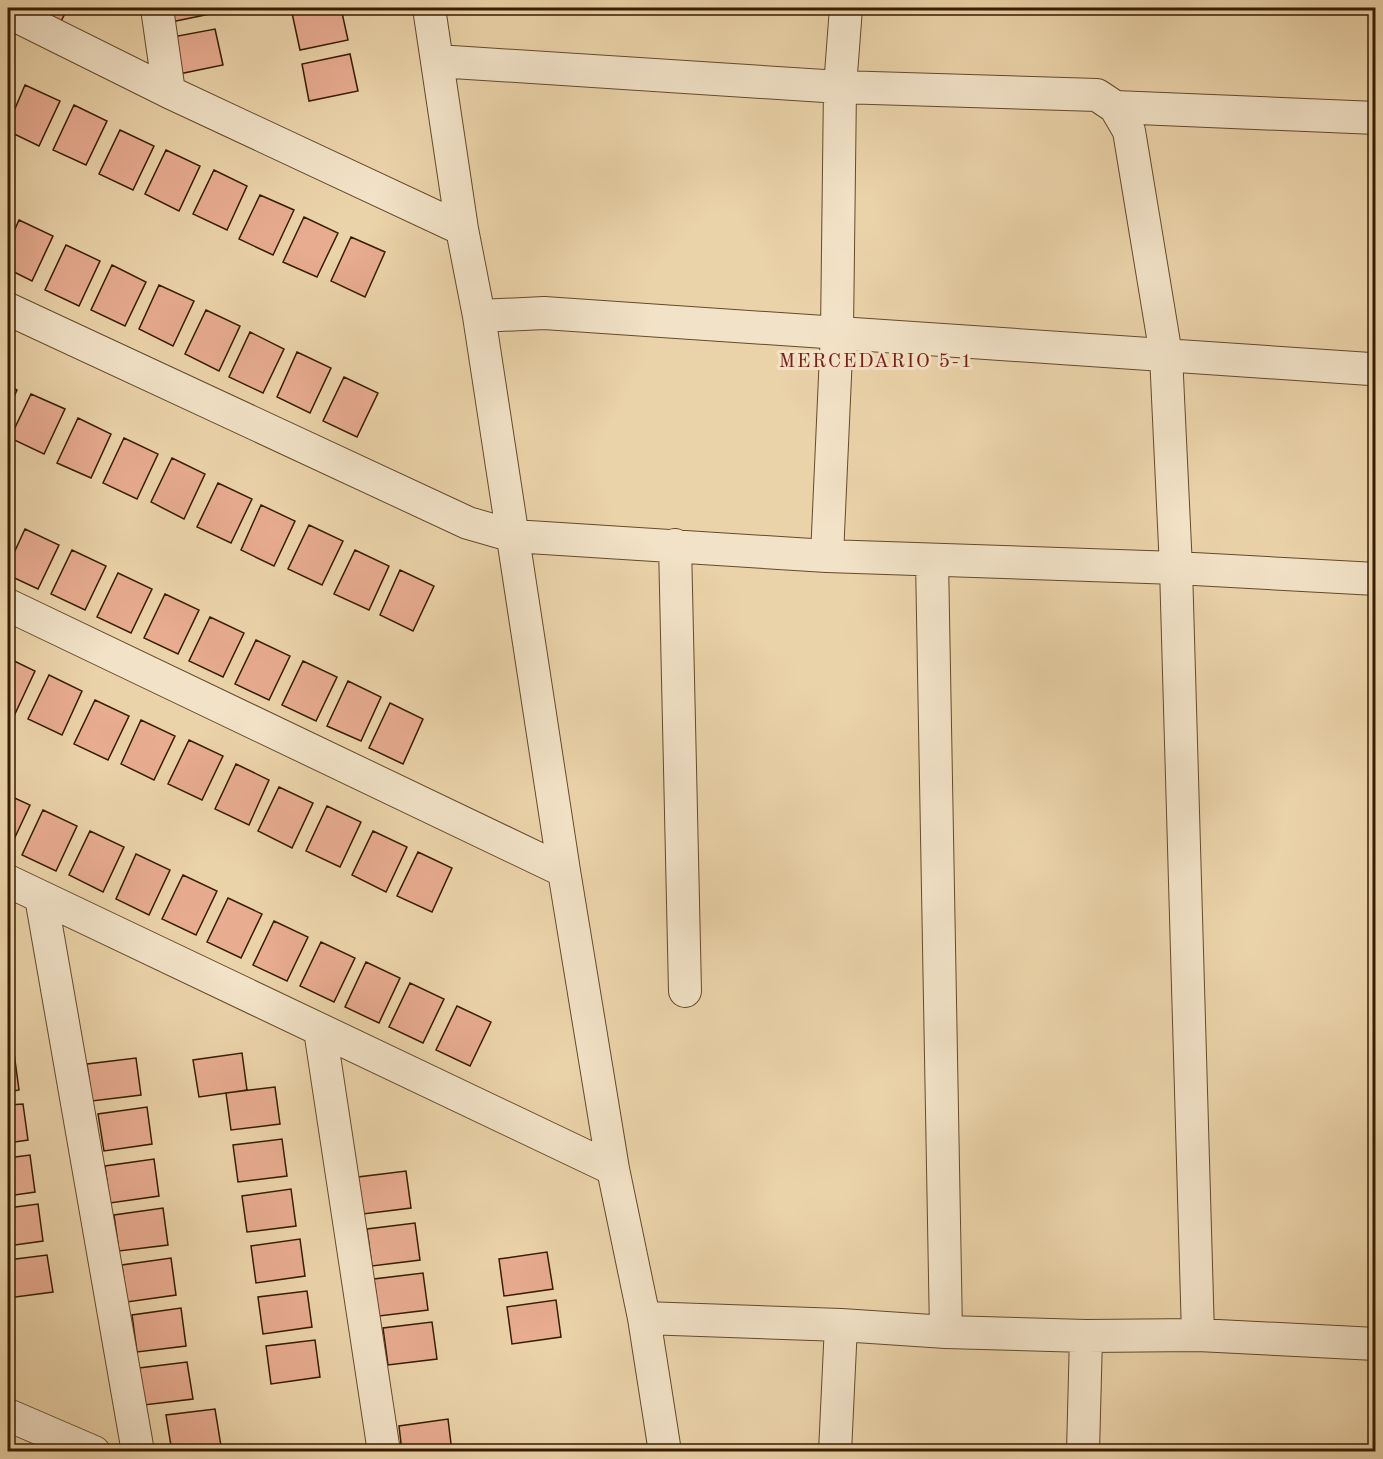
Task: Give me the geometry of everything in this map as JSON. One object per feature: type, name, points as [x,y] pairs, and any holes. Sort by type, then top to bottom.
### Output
[{"type":"street","points":[[157,8],[170,92]]},
{"type":"street","points":[[429,8],[564,871],[613,1169],[644,1318],[666,1452]]},
{"type":"street","points":[[827,556],[837,332],[840,87],[846,8]]},
{"type":"street","points":[[8,12],[170,92],[462,229]]},
{"type":"street","points":[[437,61],[840,87],[1097,95],[1114,106],[1129,130],[1166,355],[1176,568],[1198,1335]]},
{"type":"street","points":[[1114,106],[1376,118]]},
{"type":"street","points":[[8,309],[468,523],[513,536],[827,556],[1176,568],[1376,579]]},
{"type":"street","points":[[479,316],[544,313],[1370,369]]},
{"type":"street","points":[[675,545],[685,991]]},
{"type":"street","points":[[932,560],[946,1332]]},
{"type":"street","points":[[8,605],[564,871]]},
{"type":"street","points":[[8,881],[613,1169]]},
{"type":"street","points":[[41,897],[138,1452]]},
{"type":"street","points":[[320,1030],[384,1452]]},
{"type":"street","points":[[644,1318],[841,1325],[946,1332],[1086,1336],[1198,1335],[1376,1344]]},
{"type":"street","points":[[835,1452],[841,1325]]},
{"type":"street","points":[[1083,1452],[1086,1336]]},
{"type":"street","points":[[8,1414],[94,1452]]},
{"type":"building","points":[[27,8],[68,8],[60,23]]},
{"type":"building","points":[[163,8],[213,8],[215,13],[166,23]]},
{"type":"building","points":[[322,8],[341,8],[348,40],[300,50],[292,13]]},
{"type":"building","points":[[215,29],[223,65],[174,75],[167,38]]},
{"type":"building","points":[[350,54],[358,91],[309,101],[302,64]]},
{"type":"building","points":[[25,85],[60,101],[39,146],[8,131],[8,125]]},
{"type":"building","points":[[74,105],[107,121],[86,165],[53,150]]},
{"type":"building","points":[[120,130],[154,146],[133,190],[99,174]]},
{"type":"building","points":[[166,150],[200,166],[179,211],[145,194]]},
{"type":"building","points":[[214,170],[247,186],[227,230],[193,214]]},
{"type":"building","points":[[260,195],[294,210],[273,255],[239,239]]},
{"type":"building","points":[[304,217],[338,233],[317,277],[283,262]]},
{"type":"building","points":[[19,220],[53,236],[32,281],[8,269],[8,245]]},
{"type":"building","points":[[351,237],[385,252],[365,297],[331,281]]},
{"type":"building","points":[[66,245],[100,261],[79,306],[45,290]]},
{"type":"building","points":[[112,265],[146,282],[125,326],[91,310]]},
{"type":"building","points":[[159,285],[194,301],[173,346],[139,329]]},
{"type":"building","points":[[206,310],[240,326],[219,371],[185,354]]},
{"type":"building","points":[[250,332],[284,349],[263,393],[229,377]]},
{"type":"building","points":[[297,352],[331,368],[310,413],[277,397]]},
{"type":"building","points":[[344,377],[378,393],[357,437],[323,421]]},
{"type":"building","points":[[8,385],[17,390],[8,410]]},
{"type":"building","points":[[31,394],[65,409],[44,454],[10,438]]},
{"type":"building","points":[[78,418],[111,434],[91,478],[57,463]]},
{"type":"building","points":[[124,438],[158,454],[137,499],[103,483]]},
{"type":"building","points":[[172,458],[205,474],[184,519],[151,502]]},
{"type":"building","points":[[218,483],[252,499],[231,543],[197,527]]},
{"type":"building","points":[[261,505],[295,521],[274,566],[241,550]]},
{"type":"building","points":[[309,525],[343,541],[322,585],[288,569]]},
{"type":"building","points":[[25,529],[59,545],[38,589],[8,575],[8,566]]},
{"type":"building","points":[[72,550],[106,566],[85,610],[51,594]]},
{"type":"building","points":[[355,550],[389,566],[369,610],[334,594]]},
{"type":"building","points":[[400,570],[434,586],[413,631],[380,615]]},
{"type":"building","points":[[118,573],[152,589],[131,633],[97,617]]},
{"type":"building","points":[[165,594],[199,610],[178,654],[144,638]]},
{"type":"building","points":[[210,617],[244,633],[223,677],[189,661]]},
{"type":"building","points":[[256,640],[290,656],[269,700],[235,684]]},
{"type":"building","points":[[8,658],[35,671],[14,716],[8,713]]},
{"type":"building","points":[[303,661],[337,677],[316,721],[282,705]]},
{"type":"building","points":[[49,675],[82,691],[62,735],[28,719]]},
{"type":"building","points":[[348,681],[381,697],[361,741],[327,726]]},
{"type":"building","points":[[95,700],[129,716],[108,760],[74,744]]},
{"type":"building","points":[[390,703],[423,719],[403,764],[369,748]]},
{"type":"building","points":[[141,720],[175,736],[154,780],[121,764]]},
{"type":"building","points":[[189,740],[223,756],[202,800],[168,784]]},
{"type":"building","points":[[236,764],[269,780],[249,825],[215,809]]},
{"type":"building","points":[[279,787],[313,803],[292,848],[258,831]]},
{"type":"building","points":[[8,795],[30,805],[9,850],[8,849]]},
{"type":"building","points":[[327,806],[361,822],[340,867],[306,851]]},
{"type":"building","points":[[43,810],[77,826],[56,871],[22,855]]},
{"type":"building","points":[[90,831],[124,847],[103,892],[69,875]]},
{"type":"building","points":[[373,831],[407,847],[386,892],[352,875]]},
{"type":"building","points":[[418,852],[452,868],[432,912],[397,896]]},
{"type":"building","points":[[136,854],[170,870],[149,915],[116,899]]},
{"type":"building","points":[[183,875],[217,891],[196,935],[162,919]]},
{"type":"building","points":[[228,898],[262,914],[241,958],[207,942]]},
{"type":"building","points":[[274,921],[308,937],[287,981],[253,965]]},
{"type":"building","points":[[321,942],[355,958],[334,1002],[300,986]]},
{"type":"building","points":[[366,962],[400,978],[379,1023],[345,1007]]},
{"type":"building","points":[[410,983],[444,999],[423,1043],[389,1027]]},
{"type":"building","points":[[457,1006],[491,1022],[470,1066],[436,1050]]},
{"type":"building","points":[[14,1053],[19,1090],[8,1092],[8,1054]]},
{"type":"building","points":[[242,1053],[247,1090],[199,1097],[193,1060]]},
{"type":"building","points":[[136,1058],[141,1095],[92,1101],[87,1064]]},
{"type":"building","points":[[275,1087],[280,1124],[231,1130],[226,1093]]},
{"type":"building","points":[[23,1104],[28,1140],[8,1143],[8,1105]]},
{"type":"building","points":[[147,1107],[152,1144],[104,1151],[98,1114]]},
{"type":"building","points":[[282,1139],[287,1176],[238,1182],[233,1145]]},
{"type":"building","points":[[30,1155],[35,1192],[8,1196],[8,1158]]},
{"type":"building","points":[[154,1159],[159,1196],[110,1203],[105,1166]]},
{"type":"building","points":[[406,1171],[411,1208],[363,1214],[358,1177]]},
{"type":"building","points":[[291,1189],[296,1226],[247,1232],[242,1196]]},
{"type":"building","points":[[38,1204],[43,1241],[8,1246],[8,1208]]},
{"type":"building","points":[[163,1208],[168,1245],[119,1251],[114,1215]]},
{"type":"building","points":[[415,1223],[420,1260],[372,1266],[367,1229]]},
{"type":"building","points":[[300,1239],[305,1276],[256,1283],[251,1246]]},
{"type":"building","points":[[547,1252],[553,1289],[504,1296],[499,1259]]},
{"type":"building","points":[[47,1255],[53,1292],[8,1298],[8,1260]]},
{"type":"building","points":[[171,1258],[176,1295],[127,1302],[122,1265]]},
{"type":"building","points":[[423,1273],[428,1310],[379,1316],[374,1279]]},
{"type":"building","points":[[307,1291],[312,1327],[263,1334],[258,1297]]},
{"type":"building","points":[[556,1300],[561,1337],[512,1344],[507,1307]]},
{"type":"building","points":[[181,1308],[186,1346],[137,1352],[132,1315]]},
{"type":"building","points":[[432,1322],[437,1359],[388,1365],[383,1328]]},
{"type":"building","points":[[315,1340],[320,1377],[271,1384],[266,1346]]},
{"type":"building","points":[[187,1362],[193,1399],[144,1405],[139,1368]]},
{"type":"building","points":[[215,1409],[221,1446],[172,1452],[166,1415]]},
{"type":"building","points":[[448,1419],[452,1452],[402,1452],[399,1426]]},
{"type":"district","name":"MERCEDARIO 5-1","points":[[876,362]]}]
